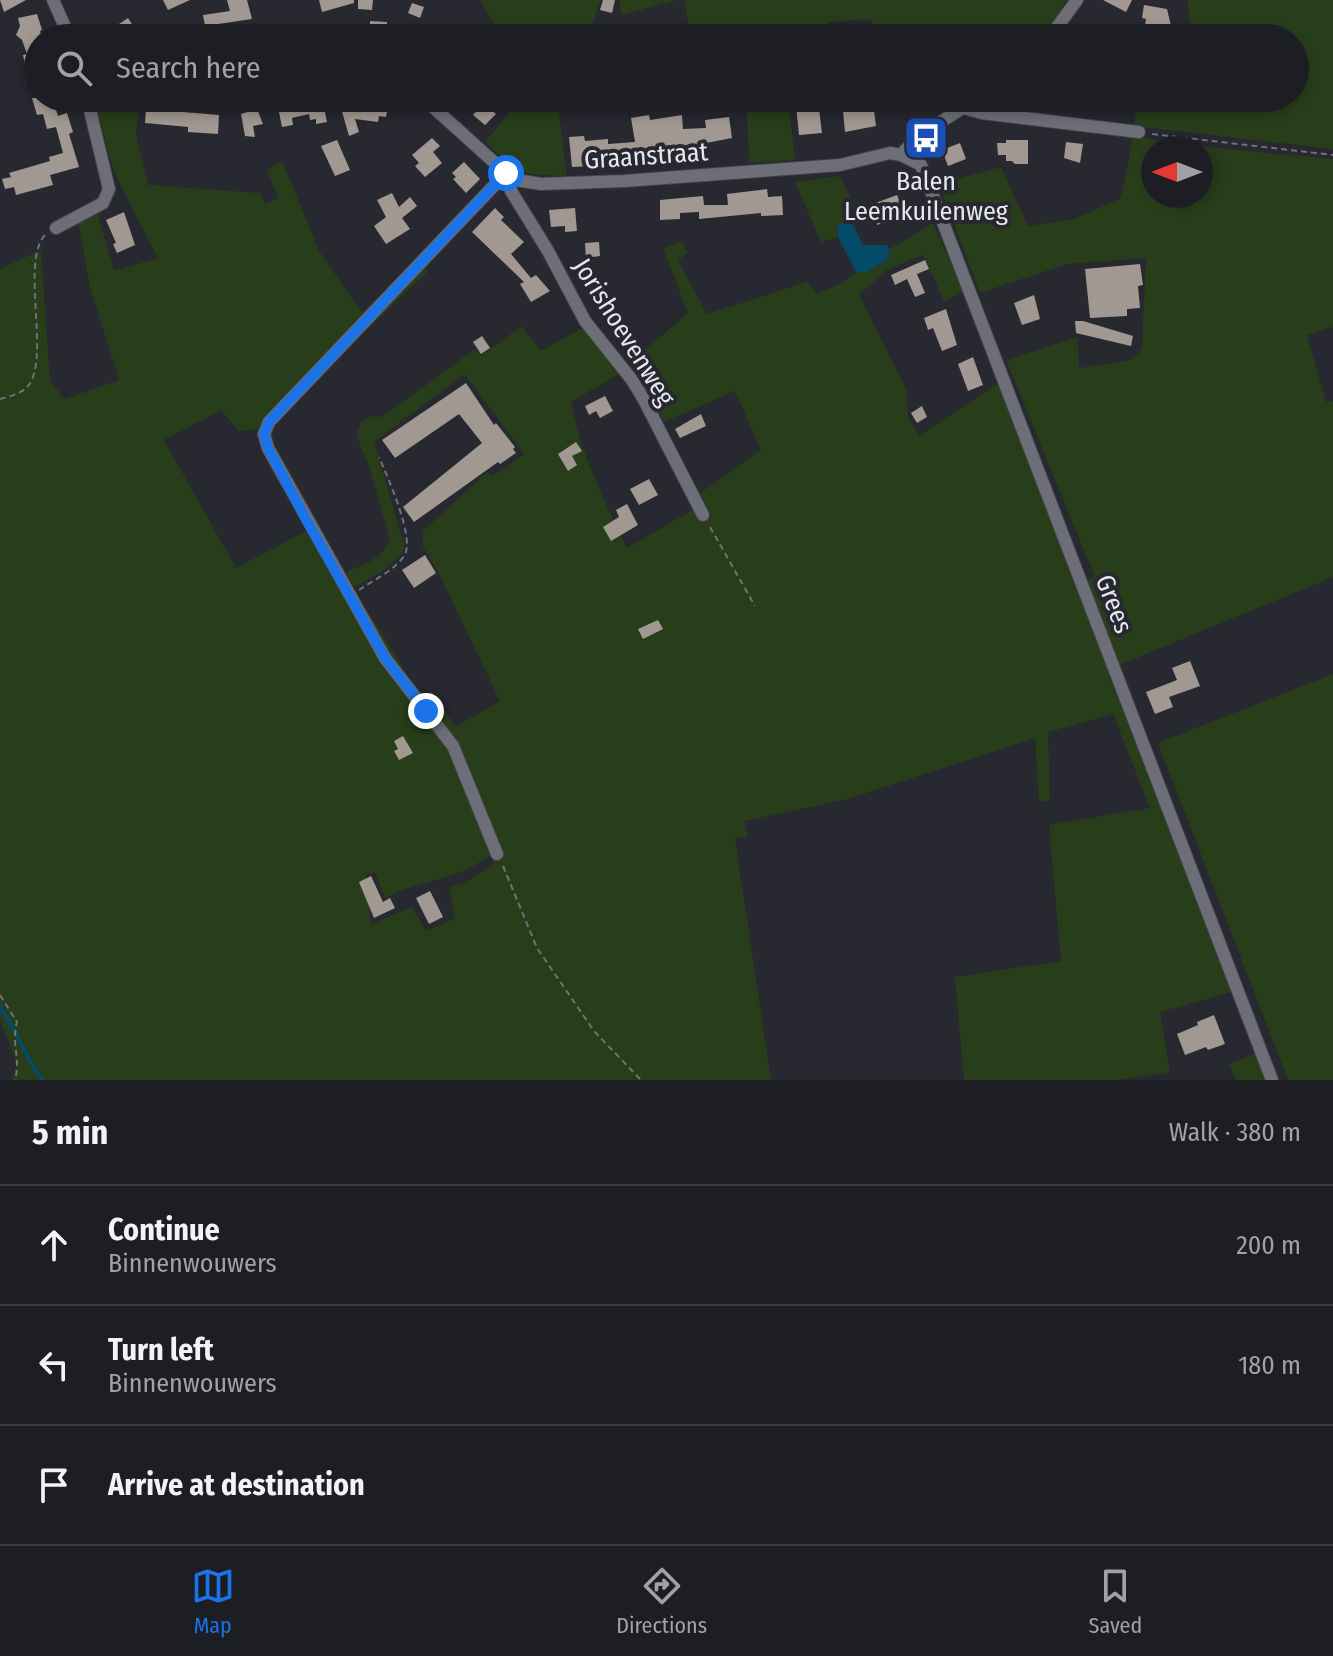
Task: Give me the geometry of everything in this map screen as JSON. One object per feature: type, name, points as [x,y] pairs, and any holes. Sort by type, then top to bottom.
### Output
[{"type":"street","points":[[53,0],[64,24]]},
{"type":"street","points":[[1059,24],[1077,0]]},
{"type":"street","points":[[56,228],[103,203],[109,189],[90,112]]},
{"type":"street","name":"Graanstraat","points":[[438,112],[506,173],[516,180],[541,184],[840,165],[890,153],[901,155]]},
{"type":"street","points":[[901,155],[916,137],[957,112]]},
{"type":"street","points":[[978,112],[1139,132]]},
{"type":"street","name":"Grees","points":[[901,155],[921,165],[924,171],[1272,1080]]},
{"type":"street","points":[[497,854],[453,746],[385,658],[275,461],[264,434],[269,422],[506,173]]},
{"type":"street","name":"Jorishoevenweg","points":[[506,173],[511,191],[548,251],[585,321],[643,398],[703,515]]},
{"type":"path","points":[[1139,132],[1333,155]]},
{"type":"path","points":[[0,399],[19,393],[33,378],[36,257],[42,237],[56,228]]},
{"type":"path","points":[[350,595],[406,555],[408,538],[399,515],[397,496],[379,457]]},
{"type":"path","points":[[703,515],[755,606]]},
{"type":"path","points":[[497,854],[537,948],[594,1031],[641,1080]]},
{"type":"path","points":[[0,995],[17,1022],[12,1039],[19,1063],[15,1080]]},
{"type":"green space","points":[[480,0],[600,0],[592,24],[494,24]]},
{"type":"green space","points":[[620,0],[677,0],[621,15]]},
{"type":"green space","points":[[684,0],[1067,0],[1051,24],[872,24],[871,19],[828,24],[688,24]]},
{"type":"green space","points":[[1187,0],[1333,0],[1333,149],[1134,126],[1136,112],[1309,112],[1309,24],[1190,24]]},
{"type":"green space","points":[[97,112],[138,112],[136,134],[148,185],[260,193],[265,204],[278,198],[267,170],[282,161],[319,251],[362,312],[418,261],[428,271],[271,427],[239,431],[221,410],[164,440],[236,568],[306,531],[354,607],[362,603],[403,666],[396,672],[424,706],[431,690],[455,727],[500,701],[423,547],[423,531],[487,472],[493,476],[524,454],[465,374],[374,442],[404,544],[403,553],[384,570],[355,587],[349,581],[347,571],[377,556],[390,540],[359,442],[357,433],[361,422],[372,416],[382,417],[475,349],[481,356],[522,326],[540,351],[583,328],[619,374],[571,402],[575,422],[587,459],[627,548],[696,508],[704,523],[712,517],[700,493],[761,450],[735,391],[664,422],[629,364],[688,313],[663,248],[682,241],[688,253],[678,260],[707,314],[807,282],[817,294],[842,283],[856,272],[866,272],[887,260],[890,249],[933,223],[964,292],[944,301],[923,255],[888,269],[859,295],[906,389],[908,416],[919,436],[1000,382],[1077,584],[1095,577],[1006,360],[1078,337],[1079,368],[1131,360],[1142,349],[1146,258],[1067,264],[980,293],[939,184],[1001,167],[1028,226],[1074,219],[1121,198],[1133,137],[1141,138],[1141,208],[1213,208],[1213,147],[1333,159],[1333,327],[1307,335],[1326,402],[1333,401],[1333,577],[1107,670],[1232,992],[1160,1012],[1170,1072],[1119,1080],[964,1080],[955,977],[1061,961],[1049,825],[1150,808],[1113,714],[1048,732],[1050,801],[1039,802],[1035,738],[848,799],[744,821],[748,837],[735,839],[771,1080],[12,1080],[17,1065],[0,1019],[0,269],[41,250],[50,381],[65,399],[119,380],[90,287],[78,222],[98,215],[114,271],[158,258],[115,174]],"holes":[[[493,855],[493,864],[465,883],[449,887],[455,918],[426,931],[412,907],[371,924],[366,875],[375,872],[385,898],[458,873]]]},
{"type":"green space","points":[[510,112],[559,112],[567,176],[516,171],[485,142]]},
{"type":"green space","points":[[747,112],[790,112],[795,160],[749,163]]},
{"type":"green space","points":[[840,176],[857,212],[851,221],[845,220],[837,227],[838,237],[821,242],[795,182]]},
{"type":"green space","points":[[1333,674],[1333,1080],[1288,1080],[1158,743]]},
{"type":"green space","points":[[1257,1053],[1268,1080],[1236,1080],[1229,1064]]},
{"type":"water","points":[[845,220],[851,221],[863,245],[886,245],[890,249],[887,260],[866,272],[856,272],[838,237],[837,227]]},
{"type":"building","points":[[0,0],[26,0],[4,12]]},
{"type":"building","points":[[163,0],[190,0],[168,10]]},
{"type":"building","points":[[227,0],[247,0],[252,19],[205,24],[203,15],[230,11]]},
{"type":"building","points":[[319,0],[354,0],[354,3],[322,12]]},
{"type":"building","points":[[358,0],[373,0],[372,10],[358,9]]},
{"type":"building","points":[[603,0],[615,0],[612,13],[600,10]]},
{"type":"building","points":[[1103,0],[1132,0],[1126,12]]},
{"type":"building","points":[[412,3],[424,7],[420,18],[408,13]]},
{"type":"building","points":[[1144,5],[1167,9],[1171,24],[1145,24],[1146,19],[1142,18]]},
{"type":"building","points":[[37,14],[40,24],[24,24],[24,46],[16,35],[20,26],[18,18]]},
{"type":"building","points":[[370,21],[387,22],[387,24],[370,24]]},
{"type":"building","points":[[36,112],[57,112],[58,116],[67,113],[73,132],[69,134],[79,167],[50,175],[53,185],[16,195],[14,187],[5,189],[2,179],[11,177],[9,173],[50,161],[49,157],[63,153],[56,127],[47,129],[43,114],[37,115]]},
{"type":"building","points":[[146,112],[219,115],[218,134],[188,132],[188,127],[145,123]]},
{"type":"building","points":[[258,112],[263,124],[253,126],[255,137],[245,136],[241,114]]},
{"type":"building","points":[[279,112],[325,112],[327,122],[316,124],[316,119],[310,120],[309,114],[292,118],[293,125],[282,127]]},
{"type":"building","points":[[342,112],[387,112],[386,117],[379,116],[378,122],[355,119],[359,132],[349,136]]},
{"type":"building","points":[[476,112],[496,114],[485,125],[473,115]]},
{"type":"building","points":[[797,112],[819,112],[822,133],[799,135]]},
{"type":"building","points":[[843,112],[874,112],[876,126],[845,132]]},
{"type":"building","points":[[649,115],[650,120],[682,115],[683,129],[706,128],[705,120],[729,117],[732,138],[696,145],[696,148],[624,156],[618,161],[591,162],[591,166],[572,167],[569,137],[584,136],[585,141],[608,139],[608,144],[635,142],[631,118]]},
{"type":"building","points":[[432,138],[440,146],[433,152],[442,163],[425,177],[415,166],[419,163],[412,155]]},
{"type":"building","points":[[337,140],[350,170],[335,176],[321,146]]},
{"type":"building","points":[[1006,140],[1028,140],[1028,164],[1015,164],[1006,161],[1006,155],[998,155],[997,143],[1006,143]]},
{"type":"building","points":[[1066,142],[1083,144],[1080,163],[1064,158]]},
{"type":"building","points":[[960,143],[966,159],[948,166],[942,150]]},
{"type":"building","points":[[464,162],[480,179],[466,193],[453,179],[456,177],[452,173]]},
{"type":"building","points":[[767,189],[768,197],[782,196],[783,215],[761,216],[761,213],[699,219],[699,212],[680,213],[680,219],[660,220],[660,200],[703,196],[704,205],[728,205],[727,194]]},
{"type":"building","points":[[392,193],[399,207],[410,197],[417,206],[402,218],[410,229],[386,244],[374,226],[386,217],[377,200]]},
{"type":"building","points":[[897,195],[905,214],[877,225],[870,205]]},
{"type":"building","points":[[495,208],[504,217],[501,220],[524,242],[511,254],[531,278],[536,275],[550,291],[531,302],[520,284],[524,282],[472,232]]},
{"type":"building","points":[[575,208],[577,231],[565,232],[565,226],[551,227],[549,210]]},
{"type":"building","points":[[124,212],[135,245],[117,253],[106,220]]},
{"type":"building","points":[[599,242],[600,256],[586,258],[585,243]]},
{"type":"building","points":[[925,260],[929,269],[917,274],[925,293],[915,297],[907,279],[895,285],[891,275]]},
{"type":"building","points":[[1140,264],[1143,285],[1138,286],[1140,308],[1127,309],[1127,316],[1090,318],[1085,269]]},
{"type":"building","points":[[1034,295],[1040,319],[1022,325],[1014,303]]},
{"type":"building","points":[[946,309],[957,345],[942,351],[933,328],[928,330],[924,318]]},
{"type":"building","points":[[1075,321],[1133,336],[1131,346],[1076,333]]},
{"type":"building","points":[[482,336],[490,348],[481,354],[473,342]]},
{"type":"building","points":[[973,357],[983,385],[968,391],[958,364]]},
{"type":"building","points":[[466,383],[494,425],[496,423],[515,447],[516,453],[500,464],[498,462],[414,522],[403,507],[482,443],[459,414],[395,458],[382,440]]},
{"type":"building","points":[[605,396],[613,411],[600,418],[596,411],[589,415],[585,406]]},
{"type":"building","points":[[922,406],[927,417],[917,423],[911,413]]},
{"type":"building","points":[[701,414],[706,426],[680,438],[675,429]]},
{"type":"building","points":[[576,442],[582,451],[572,456],[577,465],[568,471],[558,454]]},
{"type":"building","points":[[649,479],[658,495],[639,505],[630,489]]},
{"type":"building","points":[[627,504],[638,525],[611,541],[603,527],[619,517],[616,510]]},
{"type":"building","points":[[425,555],[436,573],[414,588],[402,570]]},
{"type":"building","points":[[658,620],[663,629],[643,639],[638,629]]},
{"type":"building","points":[[1190,661],[1200,686],[1169,697],[1173,707],[1155,714],[1146,692],[1177,680],[1172,668]]},
{"type":"building","points":[[403,736],[413,753],[399,760],[394,751],[398,749],[394,741]]},
{"type":"building","points":[[371,876],[383,902],[390,898],[395,908],[374,918],[359,882]]},
{"type":"building","points":[[430,891],[443,917],[429,924],[416,898]]},
{"type":"building","points":[[1214,1015],[1225,1044],[1185,1055],[1177,1034]]},
{"type":"waterway","points":[[0,1006],[42,1080]]},
{"type":"place","name":"Balen Leemkuilenweg","points":[[926,138]]},
{"type":"route","points":[[426,711],[385,658],[308,523],[268,448],[264,434],[269,422],[506,173]]}]
